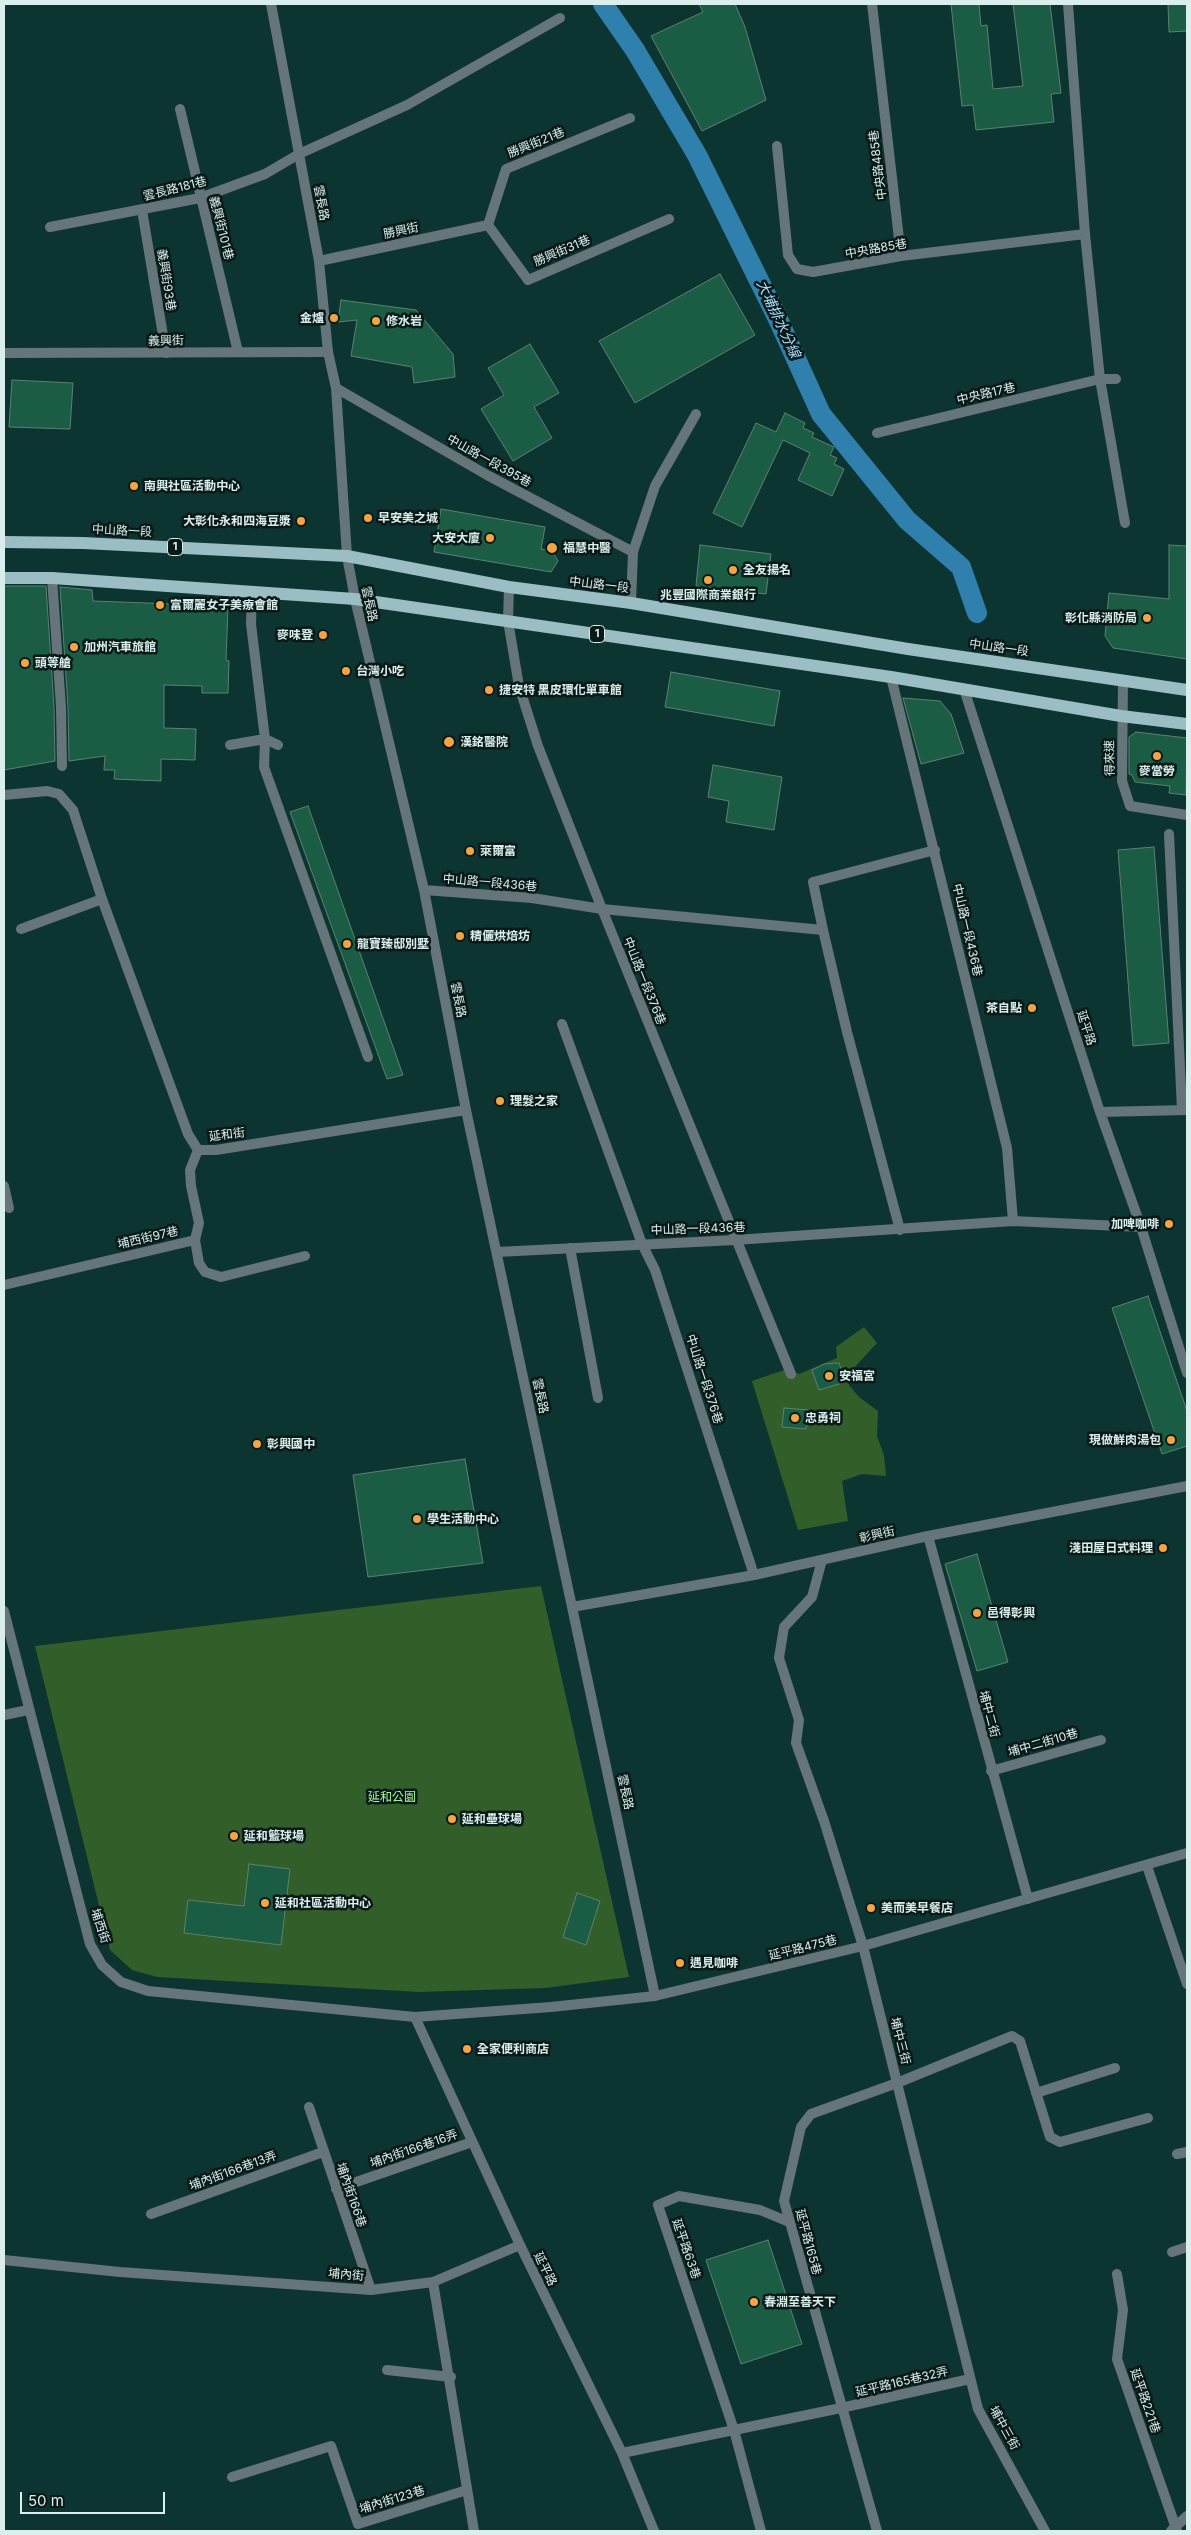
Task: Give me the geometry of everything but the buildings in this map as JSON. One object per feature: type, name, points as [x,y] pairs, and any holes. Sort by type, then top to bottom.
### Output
[{"type":"main road","name":"中山路一段","points":[[4,542],[83,542],[347,556],[509,587],[631,603],[908,649],[1187,690]]},
{"type":"main road","name":"1","points":[[4,578],[52,578],[355,598],[891,677],[1121,716],[1187,724]]},
{"type":"street","name":"雲長路","points":[[271,4],[319,260],[328,352],[336,388],[347,556],[355,598],[424,890],[466,1110],[655,1996]]},
{"type":"street","name":"中央路485巷","points":[[872,4],[901,256]]},
{"type":"street","points":[[1068,4],[1085,234],[1100,380],[1125,523]]},
{"type":"street","name":"雲長路181巷","points":[[50,227],[200,198],[264,174],[299,154],[406,105],[560,18]]},
{"type":"street","name":"義興街101巷","points":[[180,109],[238,352]]},
{"type":"street","name":"勝興街21巷","points":[[488,225],[506,169],[630,118]]},
{"type":"street","name":"中央路85巷","points":[[777,146],[788,255],[797,269],[813,272],[901,256],[1085,234]]},
{"type":"street","name":"義興街93巷","points":[[142,210],[166,353]]},
{"type":"street","name":"勝興街31巷","points":[[488,225],[528,280],[670,219]]},
{"type":"street","name":"勝興街","points":[[319,260],[488,225]]},
{"type":"street","name":"義興街","points":[[4,353],[328,352]]},
{"type":"street","name":"中央路17巷","points":[[877,433],[1100,380],[1116,379]]},
{"type":"street","name":"中山路一段395巷","points":[[336,388],[487,475],[633,552]]},
{"type":"street","points":[[631,603],[633,552],[655,486],[696,414]]},
{"type":"street","points":[[52,578],[62,707],[62,766]]},
{"type":"street","name":"中山路一段376巷","points":[[509,587],[508,621],[519,686],[538,746],[735,1240],[791,1374]]},
{"type":"street","points":[[252,591],[251,624],[266,739],[264,767],[368,1057]]},
{"type":"street","name":"中山路一段436巷","points":[[891,677],[1007,1148],[1013,1221]]},
{"type":"street","name":"得來速","points":[[1123,681],[1121,716],[1122,781],[1130,806],[1187,815]]},
{"type":"street","name":"延平路","points":[[964,689],[1100,1112],[1140,1227],[1187,1373]]},
{"type":"street","points":[[230,744],[266,739],[278,745]]},
{"type":"street","name":"延和街","points":[[4,795],[47,791],[59,794],[73,810],[102,899],[188,1134],[198,1150],[216,1150],[466,1110]]},
{"type":"street","points":[[1100,1112],[1184,1110],[1170,834]]},
{"type":"street","points":[[900,1230],[847,1032],[813,882],[935,850]]},
{"type":"street","name":"中山路一段436巷","points":[[424,890],[532,898],[602,908],[823,930]]},
{"type":"street","points":[[21,929],[102,899]]},
{"type":"street","name":"中山路一段376巷","points":[[562,1024],[642,1244],[655,1270],[754,1574]]},
{"type":"street","points":[[195,1240],[199,1224],[190,1170],[198,1150]]},
{"type":"street","points":[[4,1186],[9,1208]]},
{"type":"street","name":"中山路一段436巷","points":[[497,1252],[735,1240],[1013,1221],[1140,1227]]},
{"type":"street","name":"埔西街97巷","points":[[4,1285],[195,1240],[199,1263],[205,1272],[221,1276],[305,1256]]},
{"type":"street","points":[[570,1248],[598,1398]]},
{"type":"street","name":"彰興街","points":[[572,1607],[754,1574],[928,1536],[1187,1486]]},
{"type":"street","name":"埔中二街","points":[[928,1536],[991,1771],[1028,1899]]},
{"type":"street","name":"埔中三街","points":[[822,1560],[812,1597],[784,1627],[779,1658],[799,1720],[796,1743],[824,1821],[863,1946],[978,2409],[1045,2531]]},
{"type":"street","name":"埔西街","points":[[4,1611],[28,1710],[90,1944],[102,1965],[121,1982],[148,1991],[415,2017]]},
{"type":"street","points":[[4,1715],[28,1710]]},
{"type":"street","name":"埔中二街10巷","points":[[991,1771],[1101,1740]]},
{"type":"street","name":"延平路475巷","points":[[415,2017],[551,2008],[655,1996],[863,1946],[1187,1853]]},
{"type":"street","points":[[1147,1866],[1187,1984]]},
{"type":"street","name":"延平路","points":[[415,2017],[520,2245],[622,2453],[654,2531]]},
{"type":"street","name":"延平路165巷","points":[[878,2531],[841,2408],[784,2201],[801,2127],[811,2114],[897,2083],[1012,2036],[1020,2041],[1050,2137],[1060,2142],[1148,2118]]},
{"type":"street","points":[[1036,2093],[1115,2068]]},
{"type":"street","name":"埔內街166巷","points":[[309,2108],[370,2290]]},
{"type":"street","name":"埔內街166巷16弄","points":[[336,2189],[472,2142]]},
{"type":"street","name":"埔內街166巷13弄","points":[[151,2214],[324,2152]]},
{"type":"street","name":"延平路63巷","points":[[734,2430],[658,2205],[680,2196],[760,2210],[789,2222]]},
{"type":"street","name":"埔內街","points":[[4,2260],[120,2272],[274,2281],[370,2290],[433,2282],[520,2245]]},
{"type":"street","points":[[1172,2252],[1187,2247]]},
{"type":"street","name":"延平路221巷","points":[[1117,2274],[1123,2310],[1117,2359],[1175,2530]]},
{"type":"street","points":[[433,2282],[451,2377],[474,2531]]},
{"type":"street","points":[[387,2370],[451,2377]]},
{"type":"street","name":"延平路165巷32弄","points":[[841,2408],[970,2379]]},
{"type":"street","points":[[622,2453],[841,2408]]},
{"type":"street","points":[[734,2430],[761,2531]]},
{"type":"street","name":"埔內街123巷","points":[[232,2477],[331,2446],[358,2524],[467,2490]]},
{"type":"street","points":[[1175,2530],[1187,2516]]},
{"type":"green space","points":[[864,1327],[877,1343],[854,1368],[849,1385],[859,1397],[878,1411],[877,1436],[884,1455],[886,1476],[862,1474],[842,1481],[848,1521],[798,1530],[752,1381],[787,1369],[799,1374],[837,1358],[836,1347]]},
{"type":"green space","name":"延和公園","points":[[541,1586],[629,1977],[545,1988],[419,1992],[157,1977],[132,1970],[110,1950],[35,1646]]},
{"type":"waterway","name":"大埔排水分線","points":[[603,4],[635,50],[697,155],[778,319],[821,414],[907,520],[961,567],[977,613]]},
{"type":"place","name":"金爐","points":[[334,318]]},
{"type":"place","name":"修水岩","points":[[376,321]]},
{"type":"place","name":"南興社區活動中心","points":[[134,486]]},
{"type":"place","name":"早安美之城","points":[[368,518]]},
{"type":"place","name":"大彰化永和四海豆漿","points":[[301,521]]},
{"type":"place","name":"大安大廈","points":[[490,538]]},
{"type":"place","name":"福慧中醫","points":[[552,548]]},
{"type":"place","name":"全友揚名","points":[[733,570]]},
{"type":"place","name":"兆豐國際商業銀行","points":[[708,580]]},
{"type":"place","name":"富爾麗女子美療會館","points":[[160,605]]},
{"type":"place","name":"彰化縣消防局","points":[[1147,618]]},
{"type":"place","name":"麥味登","points":[[323,635]]},
{"type":"place","name":"加州汽車旅館","points":[[74,647]]},
{"type":"place","name":"頭等艙","points":[[25,663]]},
{"type":"place","name":"台灣小吃","points":[[346,671]]},
{"type":"place","name":"捷安特 黑皮環化單車館","points":[[489,690]]},
{"type":"place","name":"漢銘醫院","points":[[449,742]]},
{"type":"place","name":"麥當勞","points":[[1157,756]]},
{"type":"place","name":"萊爾富","points":[[470,851]]},
{"type":"place","name":"精儷烘焙坊","points":[[460,936]]},
{"type":"place","name":"龍寶臻邸別墅","points":[[347,944]]},
{"type":"place","name":"茶自點","points":[[1032,1008]]},
{"type":"place","name":"理髮之家","points":[[500,1101]]},
{"type":"place","name":"加啤咖啡","points":[[1169,1224]]},
{"type":"place","name":"安福宮","points":[[829,1376]]},
{"type":"place","name":"忠勇祠","points":[[795,1418]]},
{"type":"place","name":"現做鮮肉湯包","points":[[1171,1440]]},
{"type":"place","name":"彰興國中","points":[[257,1444]]},
{"type":"place","name":"學生活動中心","points":[[417,1519]]},
{"type":"place","name":"淺田屋日式料理","points":[[1163,1548]]},
{"type":"place","name":"邑得彰興","points":[[977,1613]]},
{"type":"place","name":"延和壘球場","points":[[452,1819]]},
{"type":"place","name":"延和籃球場","points":[[234,1836]]},
{"type":"place","name":"延和社區活動中心","points":[[265,1903]]},
{"type":"place","name":"美而美早餐店","points":[[871,1908]]},
{"type":"place","name":"遇見咖啡","points":[[680,1963]]},
{"type":"place","name":"全家便利商店","points":[[467,2049]]},
{"type":"place","name":"春淵至善天下","points":[[754,2302]]}]
